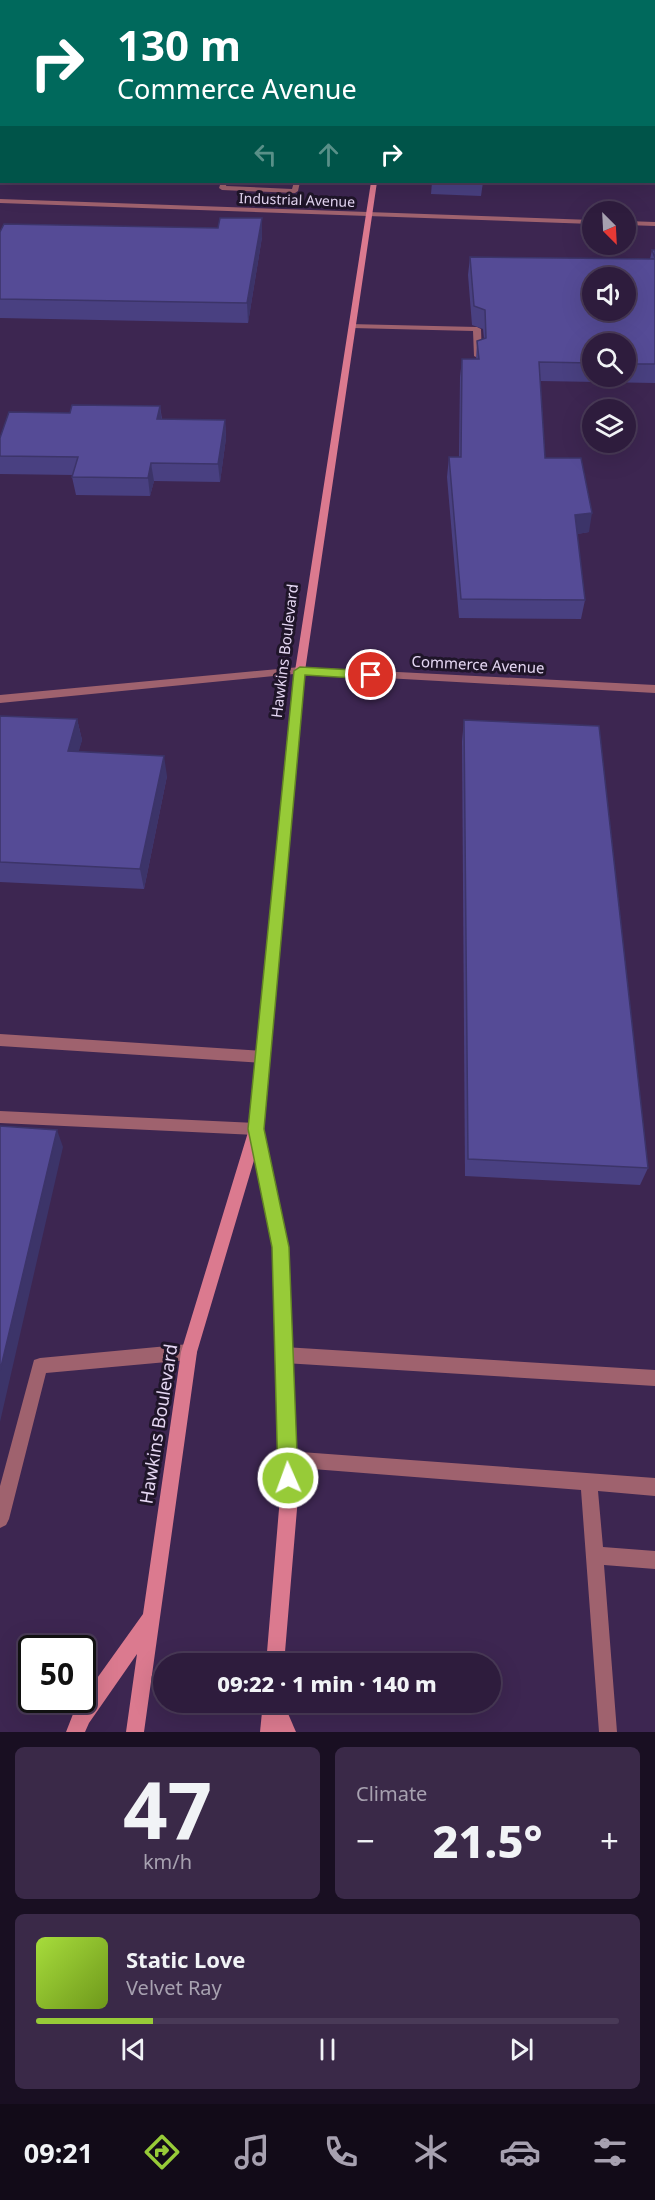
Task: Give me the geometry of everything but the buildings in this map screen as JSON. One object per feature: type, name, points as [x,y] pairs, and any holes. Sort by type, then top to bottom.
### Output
[{"type":"main road","name":"Hawkins Boulevard","points":[[135,1732],[189,1352],[256,1129],[300,671],[374,183]]},
{"type":"main road","name":"Hawkins Boulevard","points":[[256,1129],[280,1247],[289,1497],[276,1653]]},
{"type":"main road","points":[[75,1732],[82,1716],[153,1615]]},
{"type":"main road","points":[[269,1732],[272,1713]]},
{"type":"main road","points":[[278,1713],[287,1732]]},
{"type":"street","points":[[224,183],[222,188],[295,191],[297,183]]},
{"type":"street","name":"Industrial Avenue","points":[[0,201],[582,222]]},
{"type":"street","points":[[636,223],[655,224]]},
{"type":"street","points":[[352,326],[477,329],[478,357]]},
{"type":"street","name":"Commerce Avenue","points":[[0,699],[300,671],[655,690]]},
{"type":"street","points":[[0,1040],[264,1057]]},
{"type":"street","points":[[0,1117],[256,1129]]},
{"type":"street","points":[[0,1519],[40,1366],[189,1352]]},
{"type":"street","points":[[284,1355],[655,1378]]},
{"type":"street","points":[[287,1460],[655,1487]]},
{"type":"street","points":[[589,1482],[608,1732]]},
{"type":"street","points":[[595,1555],[655,1560]]},
{"type":"route","points":[[288,1478],[280,1247],[256,1129],[300,671],[371,675]]}]
